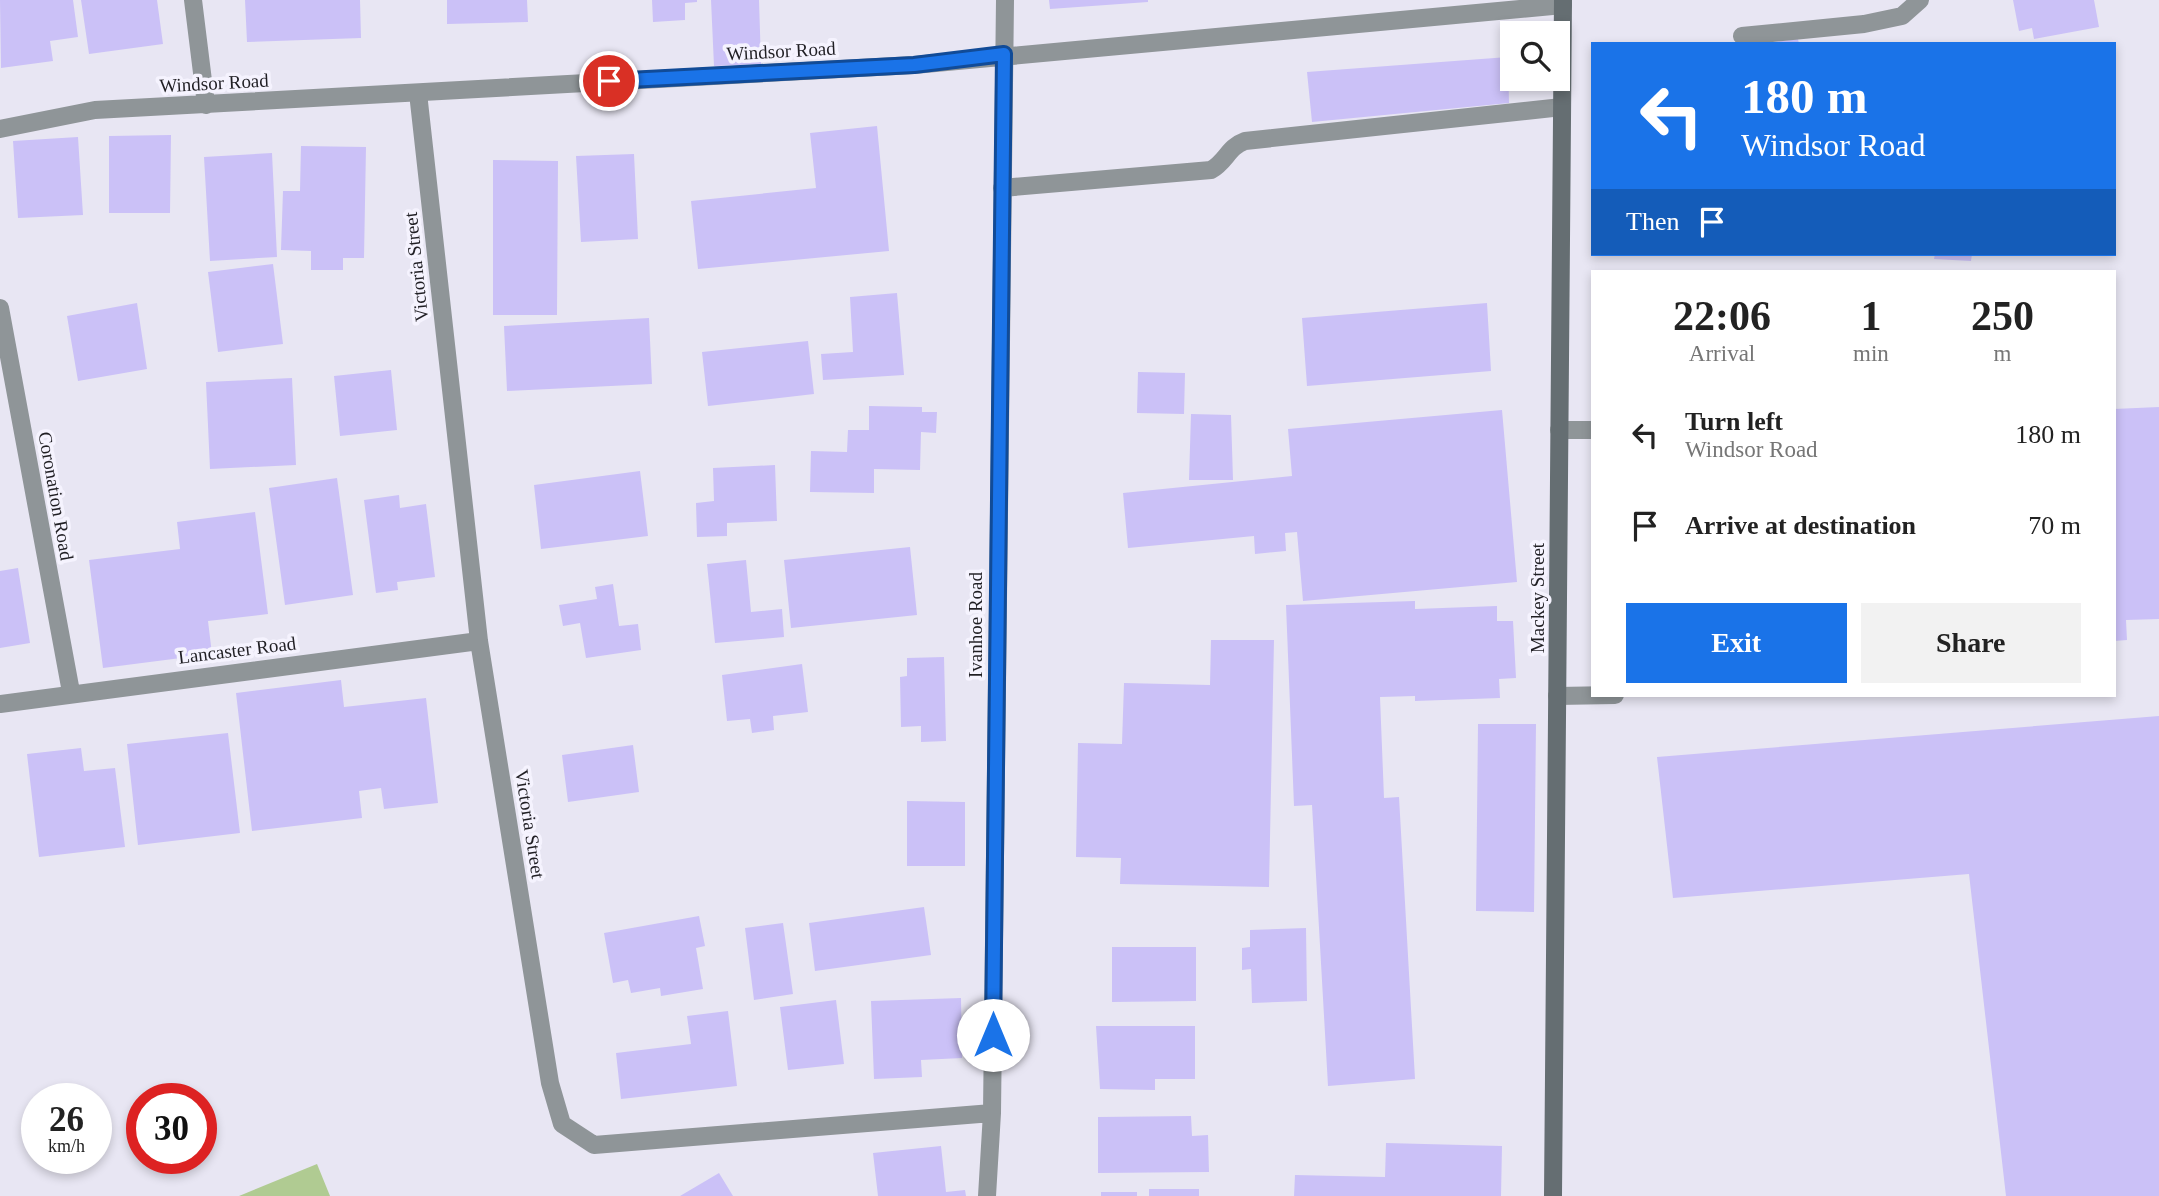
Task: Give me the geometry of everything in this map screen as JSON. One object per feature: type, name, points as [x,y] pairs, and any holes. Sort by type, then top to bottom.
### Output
[{"type":"main road","name":"Mackey Street","points":[[1553,1196],[1563,2]]},
{"type":"street","points":[[193,0],[206,104]]},
{"type":"street","name":"Ivanhoe Road","points":[[987,1196],[992,1113],[1005,0]]},
{"type":"street","points":[[1742,36],[1864,24],[1902,16],[1920,0]]},
{"type":"street","name":"Windsor Road","points":[[0,129],[95,110],[914,65],[1004,54],[1161,44],[1563,2]]},
{"type":"street","name":"Victoria Street","points":[[418,93],[479,641],[550,1083],[562,1124],[594,1145],[992,1113]]},
{"type":"street","points":[[1002,188],[1211,170],[1220,165],[1233,145],[1245,141],[1562,107]]},
{"type":"street","name":"Coronation Road","points":[[0,308],[71,692]]},
{"type":"street","points":[[1559,430],[1591,430]]},
{"type":"street","name":"Lancaster Road","points":[[0,704],[71,692],[479,641]]},
{"type":"street","points":[[1557,696],[1591,695]]},
{"type":"green space","points":[[317,1164],[330,1196],[239,1196]]},
{"type":"building","points":[[0,0],[73,0],[78,37],[50,41],[53,61],[1,68]]},
{"type":"building","points":[[81,0],[157,0],[163,44],[89,54]]},
{"type":"building","points":[[245,0],[360,0],[361,38],[247,42]]},
{"type":"building","points":[[447,0],[527,0],[528,22],[447,24]]},
{"type":"building","points":[[652,0],[697,2],[685,3],[685,20],[653,22]]},
{"type":"building","points":[[711,0],[759,0],[761,64],[714,66]]},
{"type":"building","points":[[1049,0],[1148,0],[1148,2],[1050,9]]},
{"type":"building","points":[[2013,0],[2094,0],[2099,27],[2034,39],[2032,28],[2019,31]]},
{"type":"building","points":[[1798,39],[1799,42],[1774,42]]},
{"type":"building","points":[[1500,58],[1500,91],[1509,91],[1509,103],[1312,122],[1307,72]]},
{"type":"building","points":[[877,126],[889,251],[698,269],[691,201],[816,188],[810,133]]},
{"type":"building","points":[[171,135],[170,213],[109,213],[109,136]]},
{"type":"building","points":[[78,137],[83,215],[18,218],[13,141]]},
{"type":"building","points":[[301,146],[366,147],[364,258],[343,258],[343,270],[311,270],[311,251],[281,250],[283,191],[300,191]]},
{"type":"building","points":[[272,153],[277,257],[210,261],[204,157]]},
{"type":"building","points":[[634,154],[638,239],[581,242],[576,156]]},
{"type":"building","points":[[493,160],[558,161],[557,315],[493,315]]},
{"type":"building","points":[[1935,256],[1972,256],[1971,261],[1934,259]]},
{"type":"building","points":[[273,264],[283,344],[218,352],[208,272]]},
{"type":"building","points":[[897,293],[904,375],[823,380],[821,354],[853,352],[850,297]]},
{"type":"building","points":[[137,303],[147,369],[78,381],[67,316]]},
{"type":"building","points":[[1487,303],[1491,371],[1307,386],[1302,318]]},
{"type":"building","points":[[649,318],[652,384],[507,391],[504,326]]},
{"type":"building","points":[[808,341],[814,394],[708,406],[702,352]]},
{"type":"building","points":[[391,370],[397,430],[340,436],[334,376]]},
{"type":"building","points":[[1138,372],[1185,373],[1184,414],[1137,413]]},
{"type":"building","points":[[292,378],[296,465],[210,469],[206,382]]},
{"type":"building","points":[[869,406],[922,407],[922,412],[937,412],[936,433],[921,432],[920,470],[874,469],[874,493],[810,492],[811,451],[847,452],[848,430],[869,430]]},
{"type":"building","points":[[2159,407],[2159,619],[2126,620],[2127,640],[2116,641],[2116,409]]},
{"type":"building","points":[[1502,410],[1517,582],[1303,601],[1297,532],[1285,533],[1286,551],[1255,554],[1254,536],[1128,548],[1123,493],[1292,476],[1288,429]]},
{"type":"building","points":[[1191,414],[1231,415],[1233,480],[1189,480]]},
{"type":"building","points":[[775,465],[777,521],[727,523],[727,536],[697,537],[696,503],[714,501],[713,468]]},
{"type":"building","points":[[640,471],[648,536],[541,549],[534,485]]},
{"type":"building","points":[[337,478],[353,595],[285,605],[269,488]]},
{"type":"building","points":[[399,495],[400,508],[426,504],[435,577],[397,582],[398,590],[376,593],[364,500]]},
{"type":"building","points":[[255,512],[268,614],[208,621],[212,654],[103,668],[89,560],[180,549],[177,522]]},
{"type":"building","points":[[910,547],[917,615],[791,628],[784,560]]},
{"type":"building","points":[[746,560],[751,612],[782,609],[784,637],[715,643],[707,564]]},
{"type":"building","points":[[18,568],[30,643],[0,648],[0,571]]},
{"type":"building","points":[[613,584],[619,626],[638,624],[641,650],[586,658],[580,623],[563,626],[559,605],[597,599],[595,587]]},
{"type":"building","points":[[1415,601],[1415,609],[1497,606],[1497,621],[1513,621],[1516,678],[1499,679],[1500,698],[1415,701],[1415,696],[1380,697],[1384,798],[1399,797],[1415,1079],[1328,1086],[1312,805],[1294,806],[1286,605]]},
{"type":"building","points":[[1211,640],[1274,640],[1269,887],[1120,884],[1121,858],[1076,857],[1078,743],[1122,744],[1124,683],[1210,685]]},
{"type":"building","points":[[944,657],[946,741],[921,742],[921,726],[901,727],[900,677],[907,676],[907,658]]},
{"type":"building","points":[[802,664],[808,712],[773,716],[774,730],[752,733],[750,719],[727,721],[722,675]]},
{"type":"building","points":[[341,680],[344,707],[426,698],[438,803],[384,809],[381,788],[359,791],[362,818],[252,831],[236,693]]},
{"type":"building","points":[[2159,716],[2159,1196],[2006,1196],[1969,874],[1673,898],[1657,757]]},
{"type":"building","points":[[1478,724],[1536,724],[1534,912],[1476,911]]},
{"type":"building","points":[[228,733],[240,833],[138,845],[127,744]]},
{"type":"building","points":[[633,745],[639,792],[568,802],[562,755]]},
{"type":"building","points":[[81,748],[84,771],[115,768],[125,847],[39,857],[27,754]]},
{"type":"building","points":[[907,801],[965,802],[965,866],[907,866]]},
{"type":"building","points":[[924,907],[931,955],[815,971],[809,923]]},
{"type":"building","points":[[699,916],[705,946],[696,948],[703,989],[661,996],[660,988],[631,993],[628,980],[613,983],[604,933]]},
{"type":"building","points":[[783,923],[793,994],[754,1000],[745,928]]},
{"type":"building","points":[[1306,928],[1307,1001],[1252,1003],[1251,969],[1242,970],[1242,948],[1250,947],[1250,930]]},
{"type":"building","points":[[1112,947],[1196,947],[1196,1001],[1112,1002]]},
{"type":"building","points":[[961,998],[962,1058],[921,1060],[922,1077],[874,1079],[871,1001]]},
{"type":"building","points":[[836,1000],[844,1064],[788,1070],[780,1007]]},
{"type":"building","points":[[728,1011],[737,1086],[621,1099],[616,1053],[691,1044],[687,1016]]},
{"type":"building","points":[[1096,1026],[1195,1026],[1195,1079],[1155,1079],[1155,1090],[1100,1089]]},
{"type":"building","points":[[1191,1116],[1192,1136],[1208,1135],[1209,1172],[1098,1173],[1098,1117]]},
{"type":"building","points":[[1386,1143],[1502,1146],[1501,1196],[1294,1196],[1295,1175],[1385,1177]]},
{"type":"building","points":[[941,1146],[946,1192],[965,1190],[966,1196],[878,1196],[873,1153]]},
{"type":"building","points":[[719,1173],[733,1196],[680,1196]]},
{"type":"building","points":[[1149,1189],[1199,1189],[1199,1196],[1149,1196]]},
{"type":"building","points":[[1101,1192],[1137,1192],[1137,1196],[1101,1196]]},
{"type":"route","points":[[609,81],[914,65],[1004,54],[993,1035]]}]
